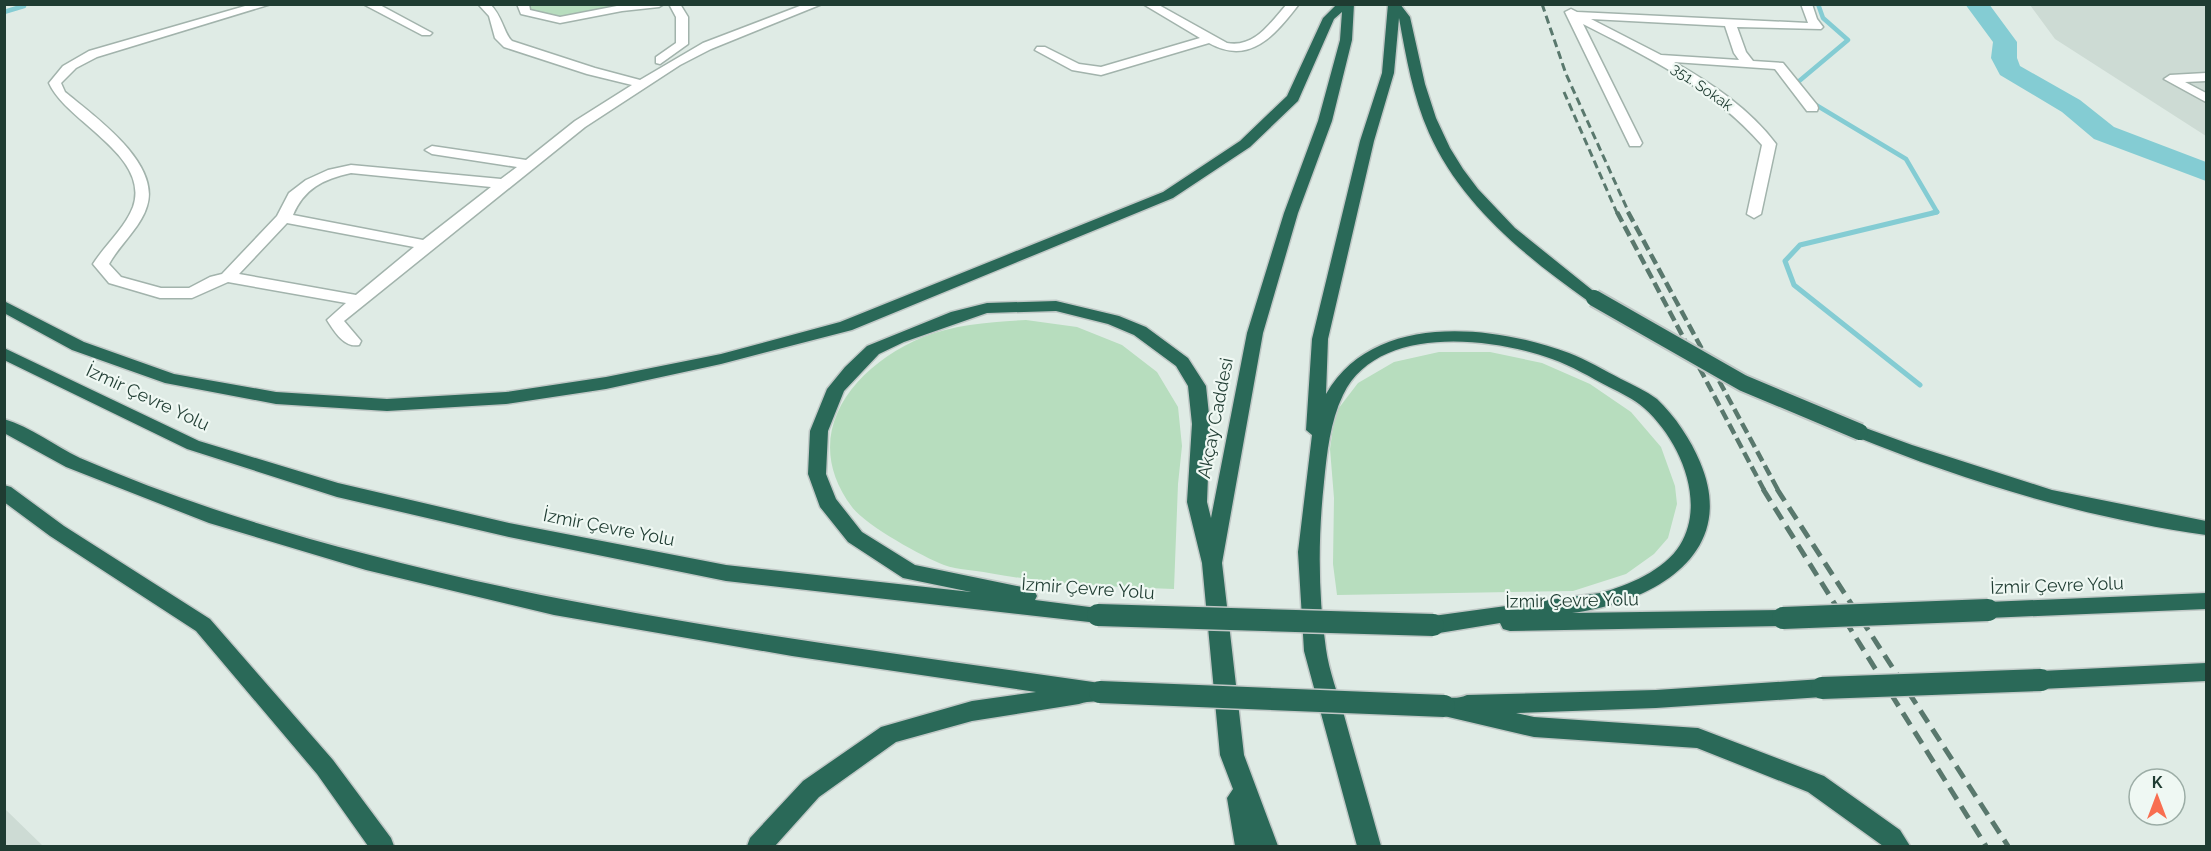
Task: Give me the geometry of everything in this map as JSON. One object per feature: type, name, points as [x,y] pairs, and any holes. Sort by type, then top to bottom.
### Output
[{"type":"highway","points":[[4,306],[78,346],[171,379],[276,398],[387,405],[506,398],[606,384],[721,359],[846,326],[1168,195],[1245,144],[1293,98],[1329,18],[1346,4]]},
{"type":"highway","name":"Akçay Caddesi","points":[[1266,846],[1232,755],[1212,563],[1255,333],[1291,213],[1325,121],[1347,40],[1346,4]]},
{"type":"highway","points":[[1395,7],[1404,17],[1430,118],[1443,148],[1477,196],[1503,224],[1566,278],[1594,298],[1743,383],[1905,450],[2051,497],[2206,528]]},
{"type":"highway","points":[[1369,846],[1315,651],[1308,552],[1320,339],[1367,141],[1388,72],[1395,7]]},
{"type":"highway","points":[[1098,615],[1021,595],[910,572],[855,537],[827,502],[817,474],[819,431],[836,389],[851,370],[873,350],[898,338],[957,316],[987,308],[1056,306],[1113,320],[1140,331],[1182,362],[1197,386],[1201,424],[1197,502],[1212,563]]},
{"type":"highway","points":[[1308,552],[1321,441],[1329,410],[1341,382],[1357,364],[1377,351],[1408,341],[1442,337],[1479,337],[1524,345],[1554,353],[1588,368],[1650,404],[1687,452],[1696,473],[1701,501],[1696,533],[1684,557],[1658,576],[1609,599],[1433,625]]},
{"type":"highway","name":"İzmir Çevre Yolu","points":[[4,353],[193,445],[337,490],[509,530],[726,573],[1098,615],[1433,625],[1783,618],[2206,601]]},
{"type":"highway","points":[[4,424],[73,462],[216,518],[366,562],[554,607],[792,647],[1100,692],[1444,706],[1656,699],[1822,688],[2206,672]]},
{"type":"highway","points":[[4,492],[57,531],[203,625],[325,768],[382,846]]},
{"type":"highway","points":[[759,846],[811,789],[889,734],[972,711],[1100,692]]},
{"type":"highway","points":[[1444,706],[1534,727],[1698,738],[1816,784],[1891,838],[1898,846]]},
{"type":"highway","points":[[1232,755],[1247,846]]},
{"type":"street","points":[[266,4],[93,54],[69,66],[56,83],[60,94],[120,148],[138,171],[145,190],[141,205],[133,220],[110,248],[101,264],[115,280],[160,293],[192,293],[216,280],[228,277],[357,300]]},
{"type":"street","points":[[368,4],[426,33]]},
{"type":"street","points":[[483,4],[493,12],[500,27],[501,38],[508,44],[591,71],[642,84]]},
{"type":"street","points":[[523,4],[525,12],[548,19],[561,20],[622,8],[659,4]]},
{"type":"street","points":[[655,75],[653,69],[658,61],[682,44],[682,17],[674,4]]},
{"type":"street","points":[[353,341],[335,320],[527,164],[580,124],[655,75],[707,46],[817,4]]},
{"type":"street","points":[[1148,4],[1223,46],[1239,49],[1260,41],[1294,4]]},
{"type":"street","points":[[1694,4],[1699,22]]},
{"type":"street","points":[[1570,9],[1699,22],[1817,27],[1811,19],[1806,4]]},
{"type":"street","points":[[1570,9],[1635,143]]},
{"type":"street","name":"351. Sokak","points":[[1570,9],[1677,68],[1735,110],[1761,133],[1769,144],[1754,214]]},
{"type":"street","points":[[1730,23],[1740,52],[1749,64]]},
{"type":"street","points":[[1041,50],[1076,67],[1101,71],[1210,39]]},
{"type":"street","points":[[1658,57],[1779,66],[1812,108]]},
{"type":"street","points":[[2206,77],[2170,79],[2206,98]]},
{"type":"street","points":[[432,150],[527,164]]},
{"type":"street","points":[[228,277],[284,218],[294,196],[311,183],[333,173],[351,169],[504,184]]},
{"type":"street","points":[[284,218],[426,245]]},
{"type":"shaded area","points":[[2030,5],[2206,5],[2206,136],[2055,39]]},
{"type":"shaded area","points":[[5,809],[43,846],[5,846]]},
{"type":"green space","points":[[528,5],[629,5],[560,19],[529,11]]},
{"type":"green space","points":[[1026,320],[1077,327],[1122,345],[1157,372],[1178,407],[1182,446],[1178,484],[1174,589],[1058,582],[1012,577],[944,565],[909,548],[869,523],[852,507],[837,480],[830,454],[832,429],[841,406],[855,385],[874,366],[897,350],[923,337],[948,329],[974,324]]},
{"type":"green space","points":[[1439,352],[1490,352],[1542,363],[1590,384],[1631,412],[1661,447],[1675,486],[1677,504],[1668,538],[1654,554],[1626,574],[1573,591],[1337,595],[1333,564],[1334,498],[1330,449],[1335,413],[1358,383],[1394,362]]},
{"type":"waterway","points":[[1800,86],[1798,82],[1848,40],[1823,18],[1818,4]]},
{"type":"waterway","points":[[1976,4],[2005,42],[2004,58],[2009,70],[2071,106],[2104,133],[2206,172]]},
{"type":"waterway","points":[[4,12],[24,6]]},
{"type":"waterway","points":[[1811,102],[1906,159],[1937,212]]},
{"type":"waterway","points":[[1920,385],[1794,285],[1785,261],[1800,245],[1937,212]]},
{"type":"waterway","points":[[1932,213],[1937,212]]},
{"type":"railway","points":[[1542,4],[1566,74],[1629,213]]},
{"type":"railway","points":[[1564,92],[1617,213]]},
{"type":"railway","points":[[1617,212],[1764,490]]},
{"type":"railway","points":[[1628,212],[1778,490]]},
{"type":"railway","points":[[1763,489],[1986,846]]},
{"type":"railway","points":[[1777,489],[2008,846]]}]
